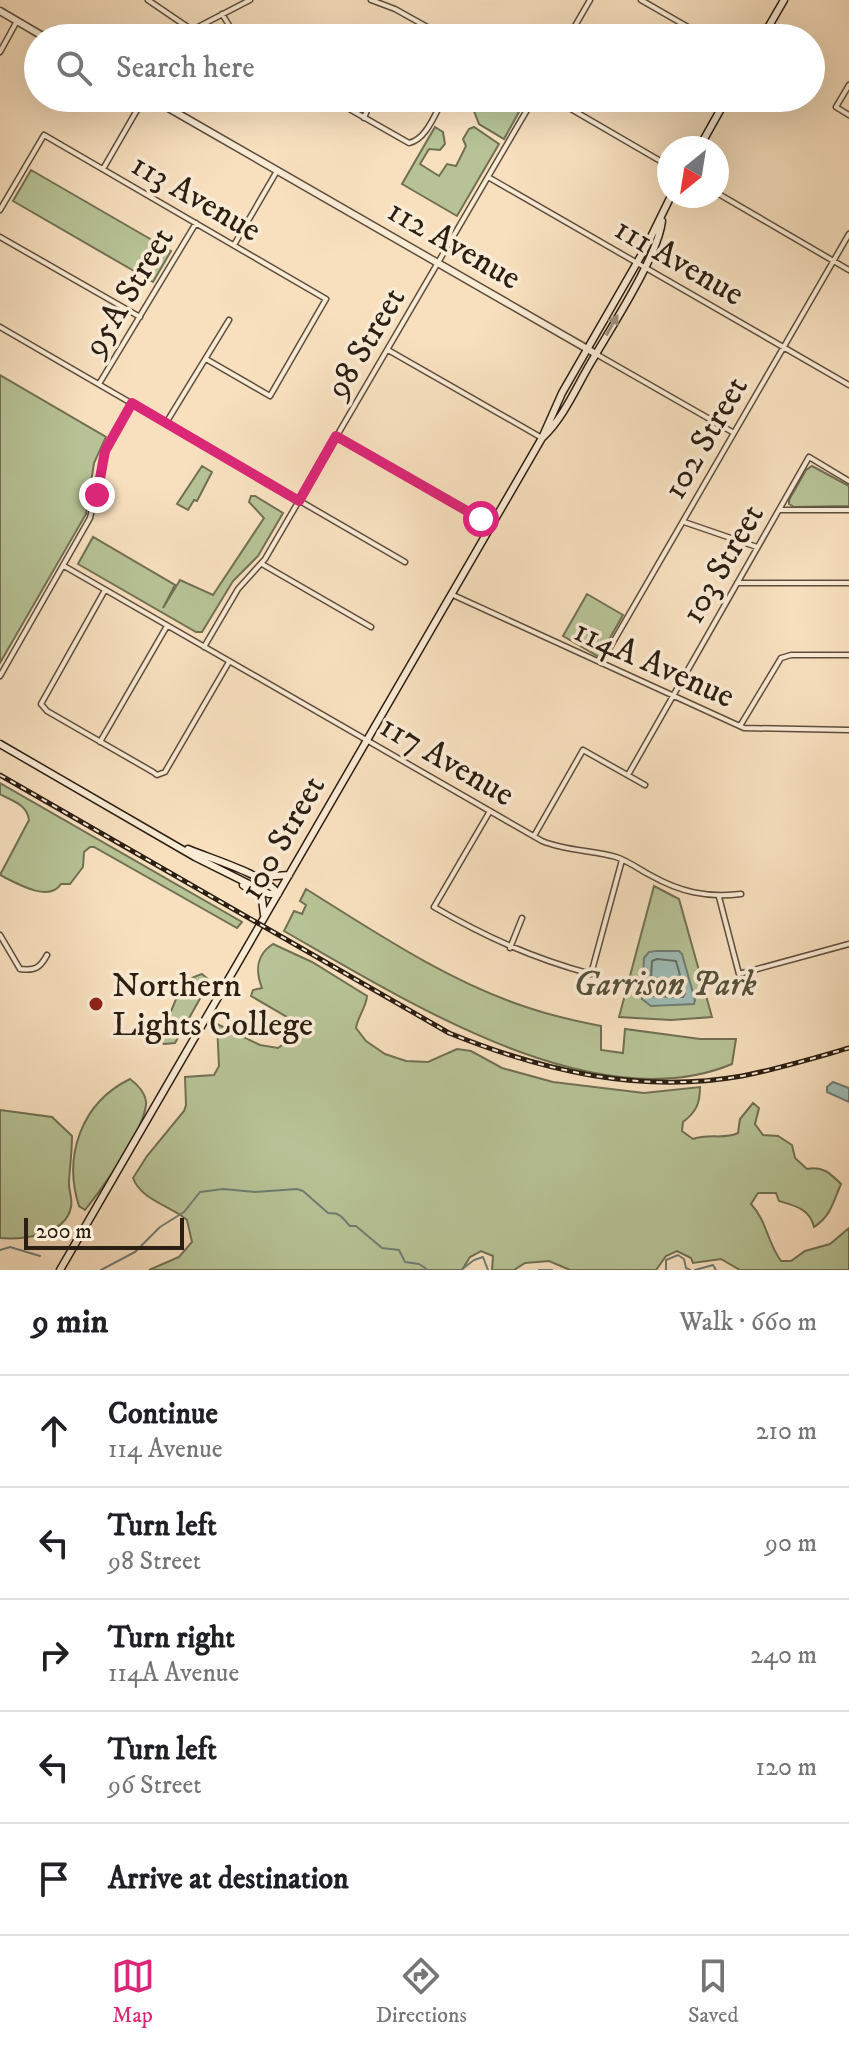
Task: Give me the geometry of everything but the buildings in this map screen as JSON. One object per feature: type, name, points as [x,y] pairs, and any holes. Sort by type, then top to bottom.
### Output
[{"type":"main road","points":[[770,24],[784,0]]},
{"type":"main road","points":[[0,11],[24,25]]},
{"type":"main road","name":"112 Avenue","points":[[175,112],[596,354]]},
{"type":"main road","points":[[706,136],[719,112]]},
{"type":"main road","name":"100 Street","points":[[60,1270],[542,438],[562,393],[666,208]]},
{"type":"main road","name":"100 Street","points":[[542,438],[552,428],[644,267],[661,233],[662,217]]},
{"type":"main road","points":[[0,744],[218,869],[269,894],[278,894]]},
{"type":"main road","points":[[163,838],[255,877],[273,887],[278,894]]},
{"type":"main road","points":[[218,869],[262,899],[263,919]]},
{"type":"main road","points":[[255,877],[289,875]]},
{"type":"street","points":[[148,0],[183,24]]},
{"type":"street","points":[[203,24],[250,0]]},
{"type":"street","points":[[371,0],[422,24]]},
{"type":"street","points":[[576,24],[590,0]]},
{"type":"street","points":[[641,0],[683,24]]},
{"type":"street","points":[[222,14],[228,24]]},
{"type":"street","points":[[0,52],[17,21]]},
{"type":"street","points":[[849,85],[836,107],[849,115]]},
{"type":"street","points":[[103,169],[136,112]]},
{"type":"street","points":[[354,112],[405,141],[415,142],[436,112]]},
{"type":"street","points":[[364,118],[366,112]]},
{"type":"street","name":"98 Street","points":[[204,647],[238,589],[261,564],[299,501],[526,112]]},
{"type":"street","points":[[576,112],[657,159]]},
{"type":"street","name":"113 Avenue","points":[[0,210],[44,135],[326,299],[270,396],[206,359]]},
{"type":"street","points":[[234,245],[277,171]]},
{"type":"street","name":"111 Avenue","points":[[488,177],[849,385]]},
{"type":"street","points":[[729,200],[849,270]]},
{"type":"street","name":"95A Street","points":[[99,384],[196,223]]},
{"type":"street","name":"102 Street","points":[[601,663],[849,234]]},
{"type":"street","points":[[0,237],[140,317]]},
{"type":"street","points":[[166,423],[229,320]]},
{"type":"street","points":[[0,327],[405,562]]},
{"type":"street","points":[[388,350],[542,438]]},
{"type":"street","name":"112 Avenue","points":[[596,354],[734,433]]},
{"type":"street","points":[[0,676],[90,518],[105,451],[132,403]]},
{"type":"street","points":[[336,436],[491,525]]},
{"type":"street","name":"103 Street","points":[[628,775],[809,457],[849,481]]},
{"type":"street","points":[[779,510],[849,510]]},
{"type":"street","points":[[683,522],[757,547]]},
{"type":"street","points":[[261,564],[371,627]]},
{"type":"street","name":"117 Avenue","points":[[64,566],[534,836],[558,846],[622,859],[673,887],[719,897],[741,894]]},
{"type":"street","points":[[737,583],[849,583]]},
{"type":"street","points":[[105,590],[41,704],[47,711],[100,742],[162,775],[229,662]]},
{"type":"street","name":"114A Avenue","points":[[451,594],[740,726],[756,730],[849,730]]},
{"type":"street","points":[[100,742],[167,626]]},
{"type":"street","points":[[740,726],[781,658],[791,655],[849,655]]},
{"type":"street","points":[[534,836],[583,750],[645,785]]},
{"type":"street","points":[[490,811],[434,907],[510,948],[591,974],[622,859]]},
{"type":"street","points":[[719,897],[739,974],[849,944]]},
{"type":"street","points":[[510,948],[522,918]]},
{"type":"street","points":[[0,935],[20,969],[32,971],[40,967],[47,955]]},
{"type":"green space","points":[[474,112],[519,112],[504,139],[479,124]]},
{"type":"green space","points":[[435,127],[443,132],[445,144],[440,150],[429,149],[420,164],[439,176],[447,164],[456,166],[466,146],[463,139],[469,129],[474,127],[499,144],[457,216],[402,184]]},
{"type":"green space","points":[[31,170],[171,251],[153,282],[13,201]]},
{"type":"green space","points":[[0,375],[106,437],[94,463],[86,514],[0,663]]},
{"type":"green space","points":[[202,466],[212,472],[197,501],[194,500],[188,510],[177,504]]},
{"type":"green space","points":[[812,466],[849,486],[849,506],[794,507],[789,504],[806,470]]},
{"type":"green space","points":[[251,496],[283,513],[258,556],[233,581],[202,632],[196,632],[78,564],[93,537],[175,585],[163,608],[180,580],[213,595],[264,518],[249,502]]},
{"type":"green space","points":[[587,594],[623,615],[599,657],[563,636]]},
{"type":"green space","points":[[0,783],[242,922],[237,928],[94,847],[84,852],[83,867],[70,884],[61,884],[49,892],[32,890],[0,875],[29,820],[22,807],[0,794]]},
{"type":"green space","name":"Garrison Park","points":[[654,886],[679,899],[712,1017],[671,1020],[619,1017]]},
{"type":"green space","points":[[306,889],[466,983],[533,1009],[601,1026],[601,1050],[623,1053],[625,1029],[700,1039],[736,1039],[732,1064],[678,1078],[621,1077],[561,1065],[500,1044],[441,1018],[284,931],[294,911],[302,914],[306,905],[300,901]]},
{"type":"green space","points":[[273,944],[312,962],[367,996],[356,1028],[366,1041],[385,1054],[406,1061],[428,1062],[457,1049],[471,1051],[502,1068],[553,1082],[644,1093],[700,1087],[696,1107],[683,1122],[682,1131],[693,1139],[738,1133],[740,1119],[753,1103],[759,1108],[755,1124],[763,1135],[778,1136],[792,1145],[795,1158],[807,1169],[826,1171],[841,1184],[828,1213],[814,1227],[806,1212],[779,1201],[776,1193],[758,1193],[751,1204],[776,1254],[781,1261],[791,1261],[805,1251],[830,1244],[849,1228],[849,1270],[740,1270],[721,1259],[693,1263],[691,1258],[677,1251],[666,1256],[656,1270],[570,1270],[549,1261],[525,1263],[514,1270],[492,1270],[493,1256],[481,1251],[470,1257],[462,1270],[149,1270],[179,1257],[192,1242],[187,1220],[149,1197],[133,1178],[184,1111],[185,1077],[214,1075],[219,1066],[217,1024],[260,1045],[278,1048],[293,1037],[299,1024],[251,996],[253,990],[262,988],[258,963]]},
{"type":"green space","points":[[202,974],[210,981],[175,1043],[164,1044],[153,1037],[165,1012],[171,1011],[184,984]]},
{"type":"green space","points":[[130,1079],[145,1097],[143,1117],[121,1159],[85,1210],[79,1206],[73,1168],[80,1133],[99,1102]]},
{"type":"green space","points":[[0,1110],[52,1117],[72,1136],[71,1207],[61,1224],[42,1234],[0,1238]]},
{"type":"water","points":[[679,951],[682,954],[694,1004],[651,1006],[642,999],[644,958],[649,952]]},
{"type":"water","points":[[833,1082],[849,1088],[849,1102],[827,1092],[827,1087]]},
{"type":"waterway","points":[[101,1270],[135,1252],[160,1227],[184,1212],[200,1192],[223,1189],[303,1191],[328,1213],[339,1215],[350,1226],[356,1226],[382,1248],[399,1250],[405,1262],[419,1264],[428,1270]]},
{"type":"waterway","points":[[0,1250],[10,1247],[40,1256]]},
{"type":"waterway","points":[[666,1270],[666,1260],[678,1255],[690,1270]]},
{"type":"waterway","points":[[461,1270],[483,1257],[488,1270]]},
{"type":"waterway","points":[[695,1270],[713,1265],[716,1270]]},
{"type":"waterway","points":[[539,1270],[552,1270]]},
{"type":"railway","points":[[0,775],[449,1033],[520,1058],[592,1076],[666,1082],[704,1081],[782,1067],[849,1048]]},
{"type":"place","name":"Northern Lights College","points":[[96,1004]]},
{"type":"route","points":[[97,495],[105,451],[132,403],[299,501],[336,436],[481,519]]}]
